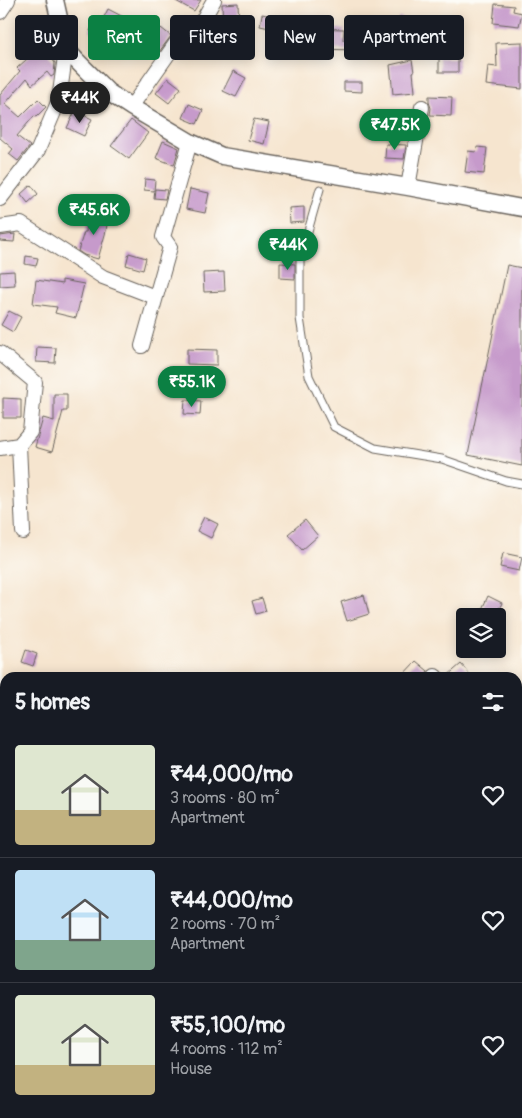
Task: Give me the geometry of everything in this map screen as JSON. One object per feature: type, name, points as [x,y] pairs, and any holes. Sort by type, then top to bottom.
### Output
[{"type":"street","points":[[0,12],[8,0]]},
{"type":"street","points":[[55,0],[58,15]]},
{"type":"street","points":[[131,107],[176,43],[185,36],[196,32],[214,0]]},
{"type":"street","points":[[0,200],[38,150],[59,100],[64,60]]},
{"type":"street","points":[[77,60],[108,92],[190,142],[222,156],[522,208]]},
{"type":"street","points":[[408,187],[422,107]]},
{"type":"street","points":[[142,346],[170,246],[163,237],[190,142]]},
{"type":"street","points":[[0,227],[21,224],[104,278],[155,297]]},
{"type":"street","points":[[0,353],[36,382],[30,432],[19,445],[0,448]]},
{"type":"street","points":[[19,445],[23,532]]},
{"type":"lane","points":[[320,189],[300,259],[300,318],[309,376],[334,427],[375,448],[442,459],[506,481],[522,484]]},
{"type":"building","points":[[174,0],[201,0],[194,11]]},
{"type":"building","points":[[238,3],[239,15],[222,15],[222,4]]},
{"type":"building","points":[[495,4],[514,6],[513,11],[522,13],[519,26],[493,23]]},
{"type":"building","points":[[108,9],[120,15],[105,15]]},
{"type":"building","points":[[262,14],[267,15],[265,15],[265,27],[260,26]]},
{"type":"building","points":[[161,28],[170,35],[170,37],[160,51]]},
{"type":"building","points":[[334,29],[344,29],[344,50],[334,49]]},
{"type":"building","points":[[522,42],[522,89],[486,85],[488,66],[497,67],[496,43]]},
{"type":"building","points":[[26,60],[53,60],[55,63],[54,75],[51,77],[47,72],[32,85],[27,78],[5,104],[20,117],[38,99],[46,107],[36,117],[34,116],[17,136],[30,146],[18,161],[9,154],[13,149],[0,138],[0,95],[20,71],[17,68]]},
{"type":"building","points":[[412,60],[415,92],[393,94],[390,65]]},
{"type":"building","points":[[439,60],[458,60],[458,72],[439,72]]},
{"type":"building","points":[[233,71],[246,78],[236,97],[223,91]]},
{"type":"building","points":[[168,78],[181,88],[169,103],[156,93]]},
{"type":"building","points":[[344,82],[362,82],[362,92],[344,91]]},
{"type":"building","points":[[429,96],[452,97],[451,116],[430,115]]},
{"type":"building","points":[[189,104],[203,110],[197,124],[183,118]]},
{"type":"building","points":[[75,111],[92,119],[84,136],[67,128]]},
{"type":"building","points":[[254,119],[269,122],[264,144],[248,140]]},
{"type":"building","points":[[131,120],[148,133],[129,159],[111,146]]},
{"type":"building","points":[[163,141],[179,148],[174,165],[156,158]]},
{"type":"building","points":[[386,144],[406,145],[404,159],[385,158]]},
{"type":"building","points":[[477,147],[487,148],[484,174],[465,172],[468,151],[476,152]]},
{"type":"building","points":[[145,179],[155,180],[154,191],[144,190]]},
{"type":"building","points":[[31,185],[38,194],[28,203],[21,194]]},
{"type":"building","points":[[155,189],[167,190],[165,199],[154,198]]},
{"type":"building","points":[[190,189],[209,193],[205,213],[186,209]]},
{"type":"building","points":[[304,207],[304,222],[290,223],[289,208]]},
{"type":"building","points":[[88,215],[108,217],[98,259],[78,251],[84,232],[86,232]]},
{"type":"building","points":[[15,234],[14,242],[0,241],[0,236]]},
{"type":"building","points":[[129,253],[146,258],[143,270],[126,265]]},
{"type":"building","points":[[26,256],[38,258],[36,266],[25,264]]},
{"type":"building","points":[[280,263],[295,264],[295,279],[280,278]]},
{"type":"building","points":[[507,265],[522,268],[522,466],[468,455]]},
{"type":"building","points":[[14,271],[15,285],[0,286],[0,272]]},
{"type":"building","points":[[224,272],[225,291],[204,292],[203,273]]},
{"type":"building","points":[[36,280],[62,284],[62,280],[84,284],[76,318],[55,313],[57,307],[33,304]]},
{"type":"building","points":[[9,311],[21,317],[13,332],[1,325]]},
{"type":"building","points":[[37,347],[56,348],[55,363],[36,362]]},
{"type":"building","points":[[187,349],[217,350],[217,365],[187,364]]},
{"type":"building","points":[[54,394],[67,394],[67,411],[63,411],[52,452],[35,447],[43,418],[54,421]]},
{"type":"building","points":[[3,398],[21,399],[21,418],[3,418]]},
{"type":"building","points":[[185,400],[201,401],[200,415],[184,414]]},
{"type":"building","points":[[204,517],[218,524],[211,538],[197,531]]},
{"type":"building","points":[[305,520],[318,536],[302,550],[288,534]]},
{"type":"building","points":[[503,553],[522,557],[519,571],[500,567]]},
{"type":"building","points":[[364,595],[369,614],[347,621],[341,602]]},
{"type":"building","points":[[488,596],[502,603],[500,608],[482,608]]},
{"type":"building","points":[[262,598],[266,611],[256,614],[252,601]]},
{"type":"building","points":[[26,650],[37,654],[33,666],[22,662]]},
{"type":"building","points":[[416,661],[428,671],[427,672],[406,672]]},
{"type":"building","points":[[461,664],[468,672],[452,672]]}]
